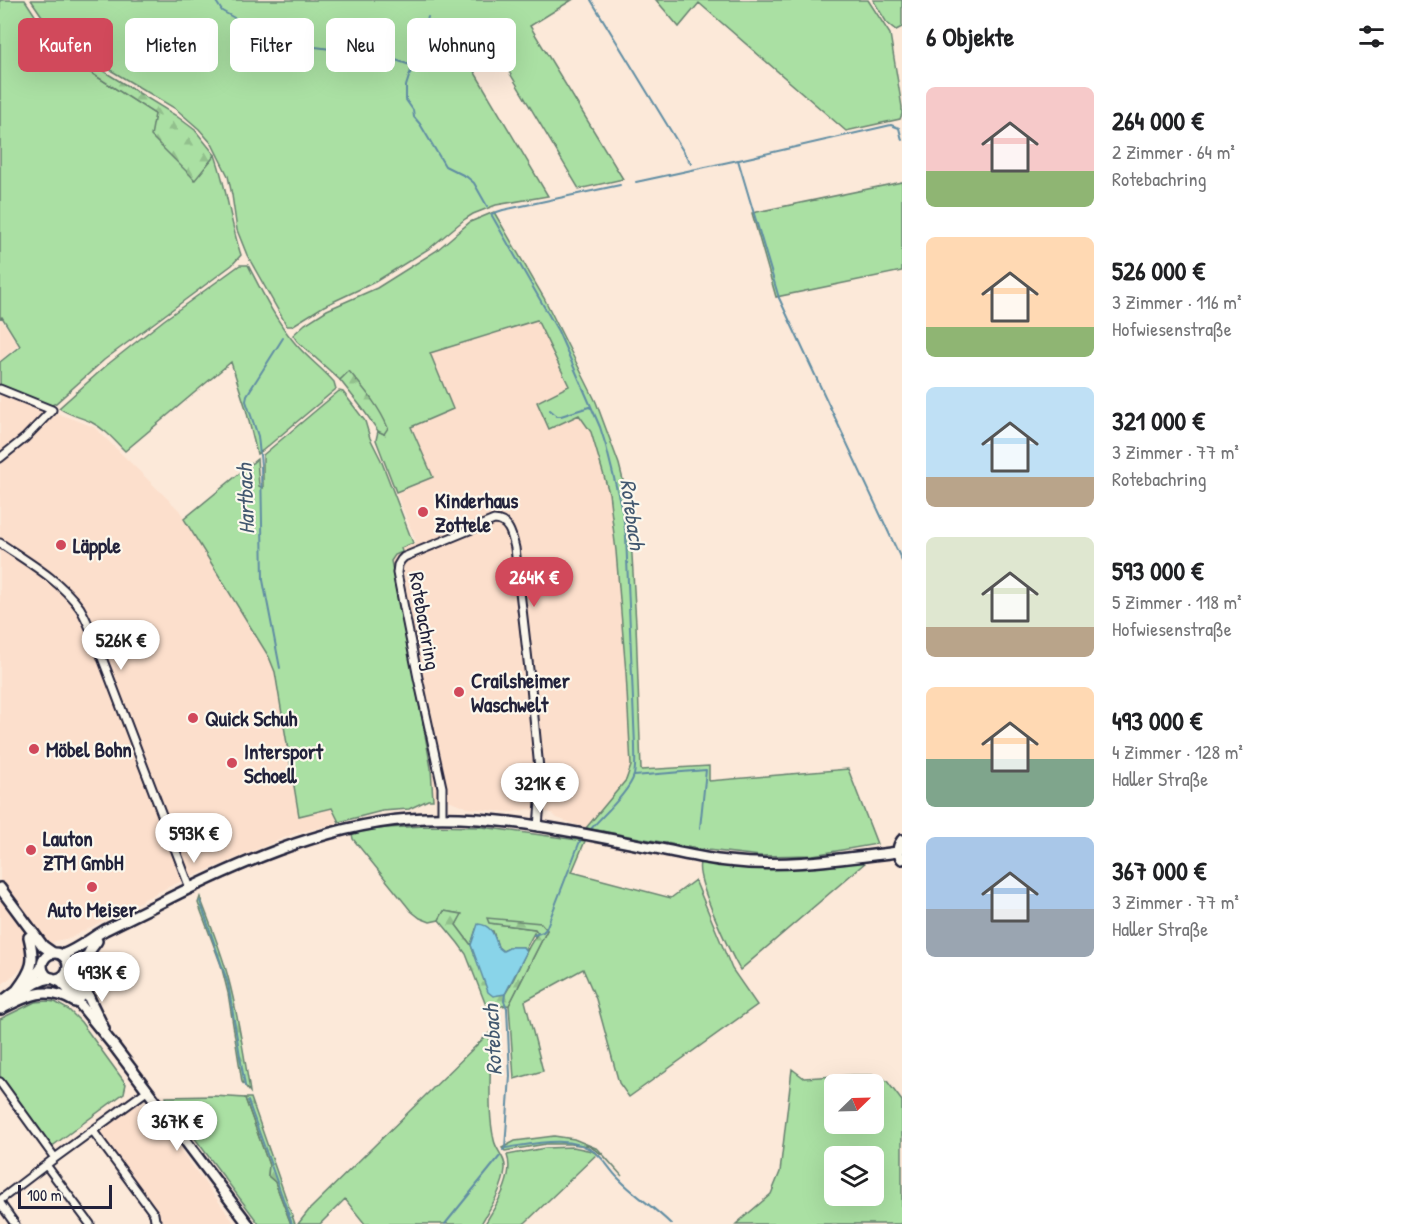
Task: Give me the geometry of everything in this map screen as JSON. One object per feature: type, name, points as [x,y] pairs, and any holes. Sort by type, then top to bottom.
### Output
[{"type":"main road","points":[[0,1007],[39,973],[48,955],[69,952],[106,930],[190,888],[282,848],[319,837],[388,822],[442,818],[496,821],[725,861],[765,865],[900,855],[899,845],[902,840]]},
{"type":"main road","points":[[0,888],[43,946],[67,960],[71,983],[114,1046]]},
{"type":"main road","points":[[0,899],[38,950],[45,974],[66,987],[114,1046],[248,1224]]},
{"type":"main road","points":[[0,1007],[38,982],[62,977],[76,955],[119,924]]},
{"type":"main road","points":[[17,990],[27,977],[32,964],[29,936]]},
{"type":"main road","points":[[98,941],[87,956],[83,980],[86,994],[105,1032]]},
{"type":"main road","points":[[0,1007],[42,993],[61,995],[81,1007]]},
{"type":"street","points":[[0,389],[52,410],[25,438],[0,458]]},
{"type":"street","name":"Rotebachring","points":[[442,818],[442,787],[413,654],[397,573],[398,565],[404,557],[417,551],[494,520],[500,520],[507,524],[515,548],[541,789],[538,827]]},
{"type":"street","points":[[0,543],[57,583],[81,611],[96,642],[190,888]]},
{"type":"street","points":[[0,1082],[55,1158]]},
{"type":"street","points":[[15,1224],[0,1201],[148,1090]]},
{"type":"street","points":[[93,1131],[154,1214],[158,1224]]},
{"type":"street","points":[[46,1165],[90,1224]]},
{"type":"shaded area","points":[[0,320],[18,345],[0,361]]},
{"type":"shaded area","points":[[537,320],[569,387],[537,403],[579,415],[591,432],[609,493],[616,551],[631,766],[626,780],[586,828],[557,818],[552,813],[528,809],[512,812],[468,808],[451,801],[433,800],[431,768],[391,560],[400,548],[416,542],[396,492],[433,477],[411,427],[430,353]]},
{"type":"shaded area","points":[[0,392],[94,427],[179,510],[269,657],[275,672],[299,816],[332,808],[339,823],[293,834],[168,887],[70,938],[55,941],[0,986]]},
{"type":"shaded area","points":[[138,1100],[143,1108],[152,1111],[235,1224],[165,1224],[98,1132]]},
{"type":"green space","points":[[0,0],[25,0],[37,18],[18,18],[18,72],[90,72],[155,114],[194,180],[215,155],[241,255],[232,265],[104,360],[50,406],[0,387],[0,362],[20,346],[2,317],[0,318]]},
{"type":"green space","points":[[31,0],[572,0],[530,26],[623,179],[579,189],[509,72],[516,72],[516,18],[407,18],[407,72],[475,72],[548,196],[496,205],[473,214],[430,248],[375,282],[324,306],[292,326],[287,326],[247,255],[237,230],[228,176],[212,144],[176,109],[113,72],[113,18],[43,18]]},
{"type":"green space","points":[[656,0],[868,0],[890,34],[902,107],[900,119],[846,131],[699,3],[679,27]]},
{"type":"green space","points":[[873,0],[902,0],[902,27],[896,30],[887,23]]},
{"type":"green space","points":[[90,72],[105,72],[175,115],[195,130],[215,155],[195,180],[151,136],[155,114]]},
{"type":"green space","points":[[902,182],[902,271],[776,297],[752,213]]},
{"type":"green space","points":[[494,212],[544,298],[596,402],[619,464],[629,504],[641,770],[709,766],[709,781],[848,769],[877,844],[813,855],[761,856],[698,849],[586,828],[626,780],[631,766],[616,551],[609,493],[591,432],[579,415],[549,429],[537,402],[569,386],[537,320],[430,353],[453,409],[411,427],[433,477],[396,492],[376,440],[378,431],[384,434],[349,372],[340,380],[293,335],[327,310],[377,288],[436,251],[470,222]]},
{"type":"green space","points":[[240,265],[248,265],[287,333],[334,382],[336,389],[262,451],[257,454],[231,362],[125,451],[96,425],[59,408],[107,365]]},
{"type":"green space","points":[[349,371],[380,412],[388,428],[384,434],[378,431],[340,380]]},
{"type":"green space","points":[[339,391],[343,392],[365,421],[413,543],[401,548],[402,552],[395,555],[391,561],[431,768],[433,800],[409,809],[382,811],[339,822],[332,808],[299,816],[275,672],[269,657],[184,519],[257,459],[259,486],[263,488],[263,455]]},
{"type":"green space","points":[[482,827],[585,841],[572,872],[671,898],[695,880],[732,969],[757,1005],[629,1097],[619,1083],[596,999],[583,969],[525,1001],[543,1071],[514,1079],[509,1005],[547,930],[490,923],[535,929],[538,933],[535,937],[534,933],[525,955],[526,951],[523,947],[511,947],[503,951],[498,947],[493,931],[476,929],[471,945],[456,925],[461,914],[444,911],[439,920],[430,922],[411,911],[353,839],[352,834],[386,828]]},
{"type":"green space","points":[[866,862],[740,970],[708,900],[700,872],[700,863],[767,868],[826,866]]},
{"type":"green space","points":[[200,897],[228,977],[250,1092],[242,1082],[228,993],[221,965],[198,903]]},
{"type":"green space","points":[[444,911],[462,914],[456,925],[471,945],[475,956],[505,994],[538,933],[535,929],[489,923],[487,918],[541,923],[547,930],[509,1005],[487,1008],[466,954],[439,920]]},
{"type":"green space","points":[[35,1002],[55,1002],[69,1010],[81,1022],[126,1084],[124,1093],[51,1147],[0,1076],[0,1019]]},
{"type":"green space","points":[[489,1033],[492,1127],[495,1144],[504,1161],[505,1169],[499,1191],[481,1224],[365,1224],[345,1199],[320,1224],[298,1224],[309,1210]]},
{"type":"green space","points":[[792,1069],[804,1078],[824,1077],[824,1134],[884,1134],[884,1079],[887,1081],[902,1101],[902,1224],[736,1224],[771,1194],[780,1172]]},
{"type":"green space","points":[[166,1097],[245,1098],[269,1165],[268,1176],[275,1182],[291,1224],[259,1224]]},
{"type":"green space","points":[[245,1098],[251,1098],[295,1224],[291,1224],[275,1182],[268,1176],[269,1165]]},
{"type":"green space","points":[[554,1136],[574,1139],[598,1149],[622,1176],[603,1155],[589,1146],[546,1144],[505,1151],[502,1148],[515,1141]]},
{"type":"green space","points":[[573,1147],[597,1154],[526,1222],[523,1224],[485,1224],[499,1200],[506,1181],[509,1164],[507,1155],[545,1148]]},
{"type":"water","points":[[478,924],[489,929],[498,947],[503,951],[511,947],[523,947],[526,951],[505,994],[493,996],[488,992],[471,945]]},
{"type":"waterway","points":[[215,0],[222,11],[285,42],[384,56],[407,64]]},
{"type":"waterway","points":[[591,0],[691,164]]},
{"type":"waterway","name":"Rotebach","points":[[428,17],[406,86],[406,100],[445,166],[474,183],[487,206]]},
{"type":"waterway","points":[[739,160],[891,125],[899,128],[902,140]]},
{"type":"waterway","points":[[636,182],[738,160],[779,298],[902,561]]},
{"type":"waterway","name":"Rotebach","points":[[590,830],[627,789],[635,768],[626,536],[623,514],[600,427],[558,331],[491,214],[620,185]]},
{"type":"waterway","name":"Hartbach","points":[[280,668],[263,580],[261,465],[258,436],[246,401],[247,395],[283,338]]},
{"type":"waterway","points":[[550,410],[557,416],[561,416],[591,408]]},
{"type":"waterway","points":[[634,776],[706,770],[700,828]]},
{"type":"waterway","name":"Rotebach","points":[[534,935],[546,929],[580,841]]},
{"type":"waterway","points":[[200,901],[228,984],[245,1086]]},
{"type":"waterway","name":"Rotebach","points":[[503,1150],[505,1148],[510,1076],[505,994]]},
{"type":"waterway","points":[[248,1101],[292,1224]]},
{"type":"waterway","points":[[505,1148],[552,1142],[586,1147],[596,1153],[624,1184],[671,1224]]},
{"type":"waterway","name":"Rotebach","points":[[445,1224],[500,1156]]},
{"type":"place","name":"Kinderhaus Zottele","points":[[423,512]]},
{"type":"place","name":"Läpple","points":[[61,545]]},
{"type":"place","name":"Crailsheimer Waschwelt","points":[[459,692]]},
{"type":"place","name":"Quick Schuh","points":[[193,718]]},
{"type":"place","name":"Möbel Bohn","points":[[34,749]]},
{"type":"place","name":"Intersport Schoell","points":[[232,763]]},
{"type":"place","name":"Lauton ZTM GmbH","points":[[31,850]]},
{"type":"place","name":"Auto Meiser","points":[[92,887]]}]
